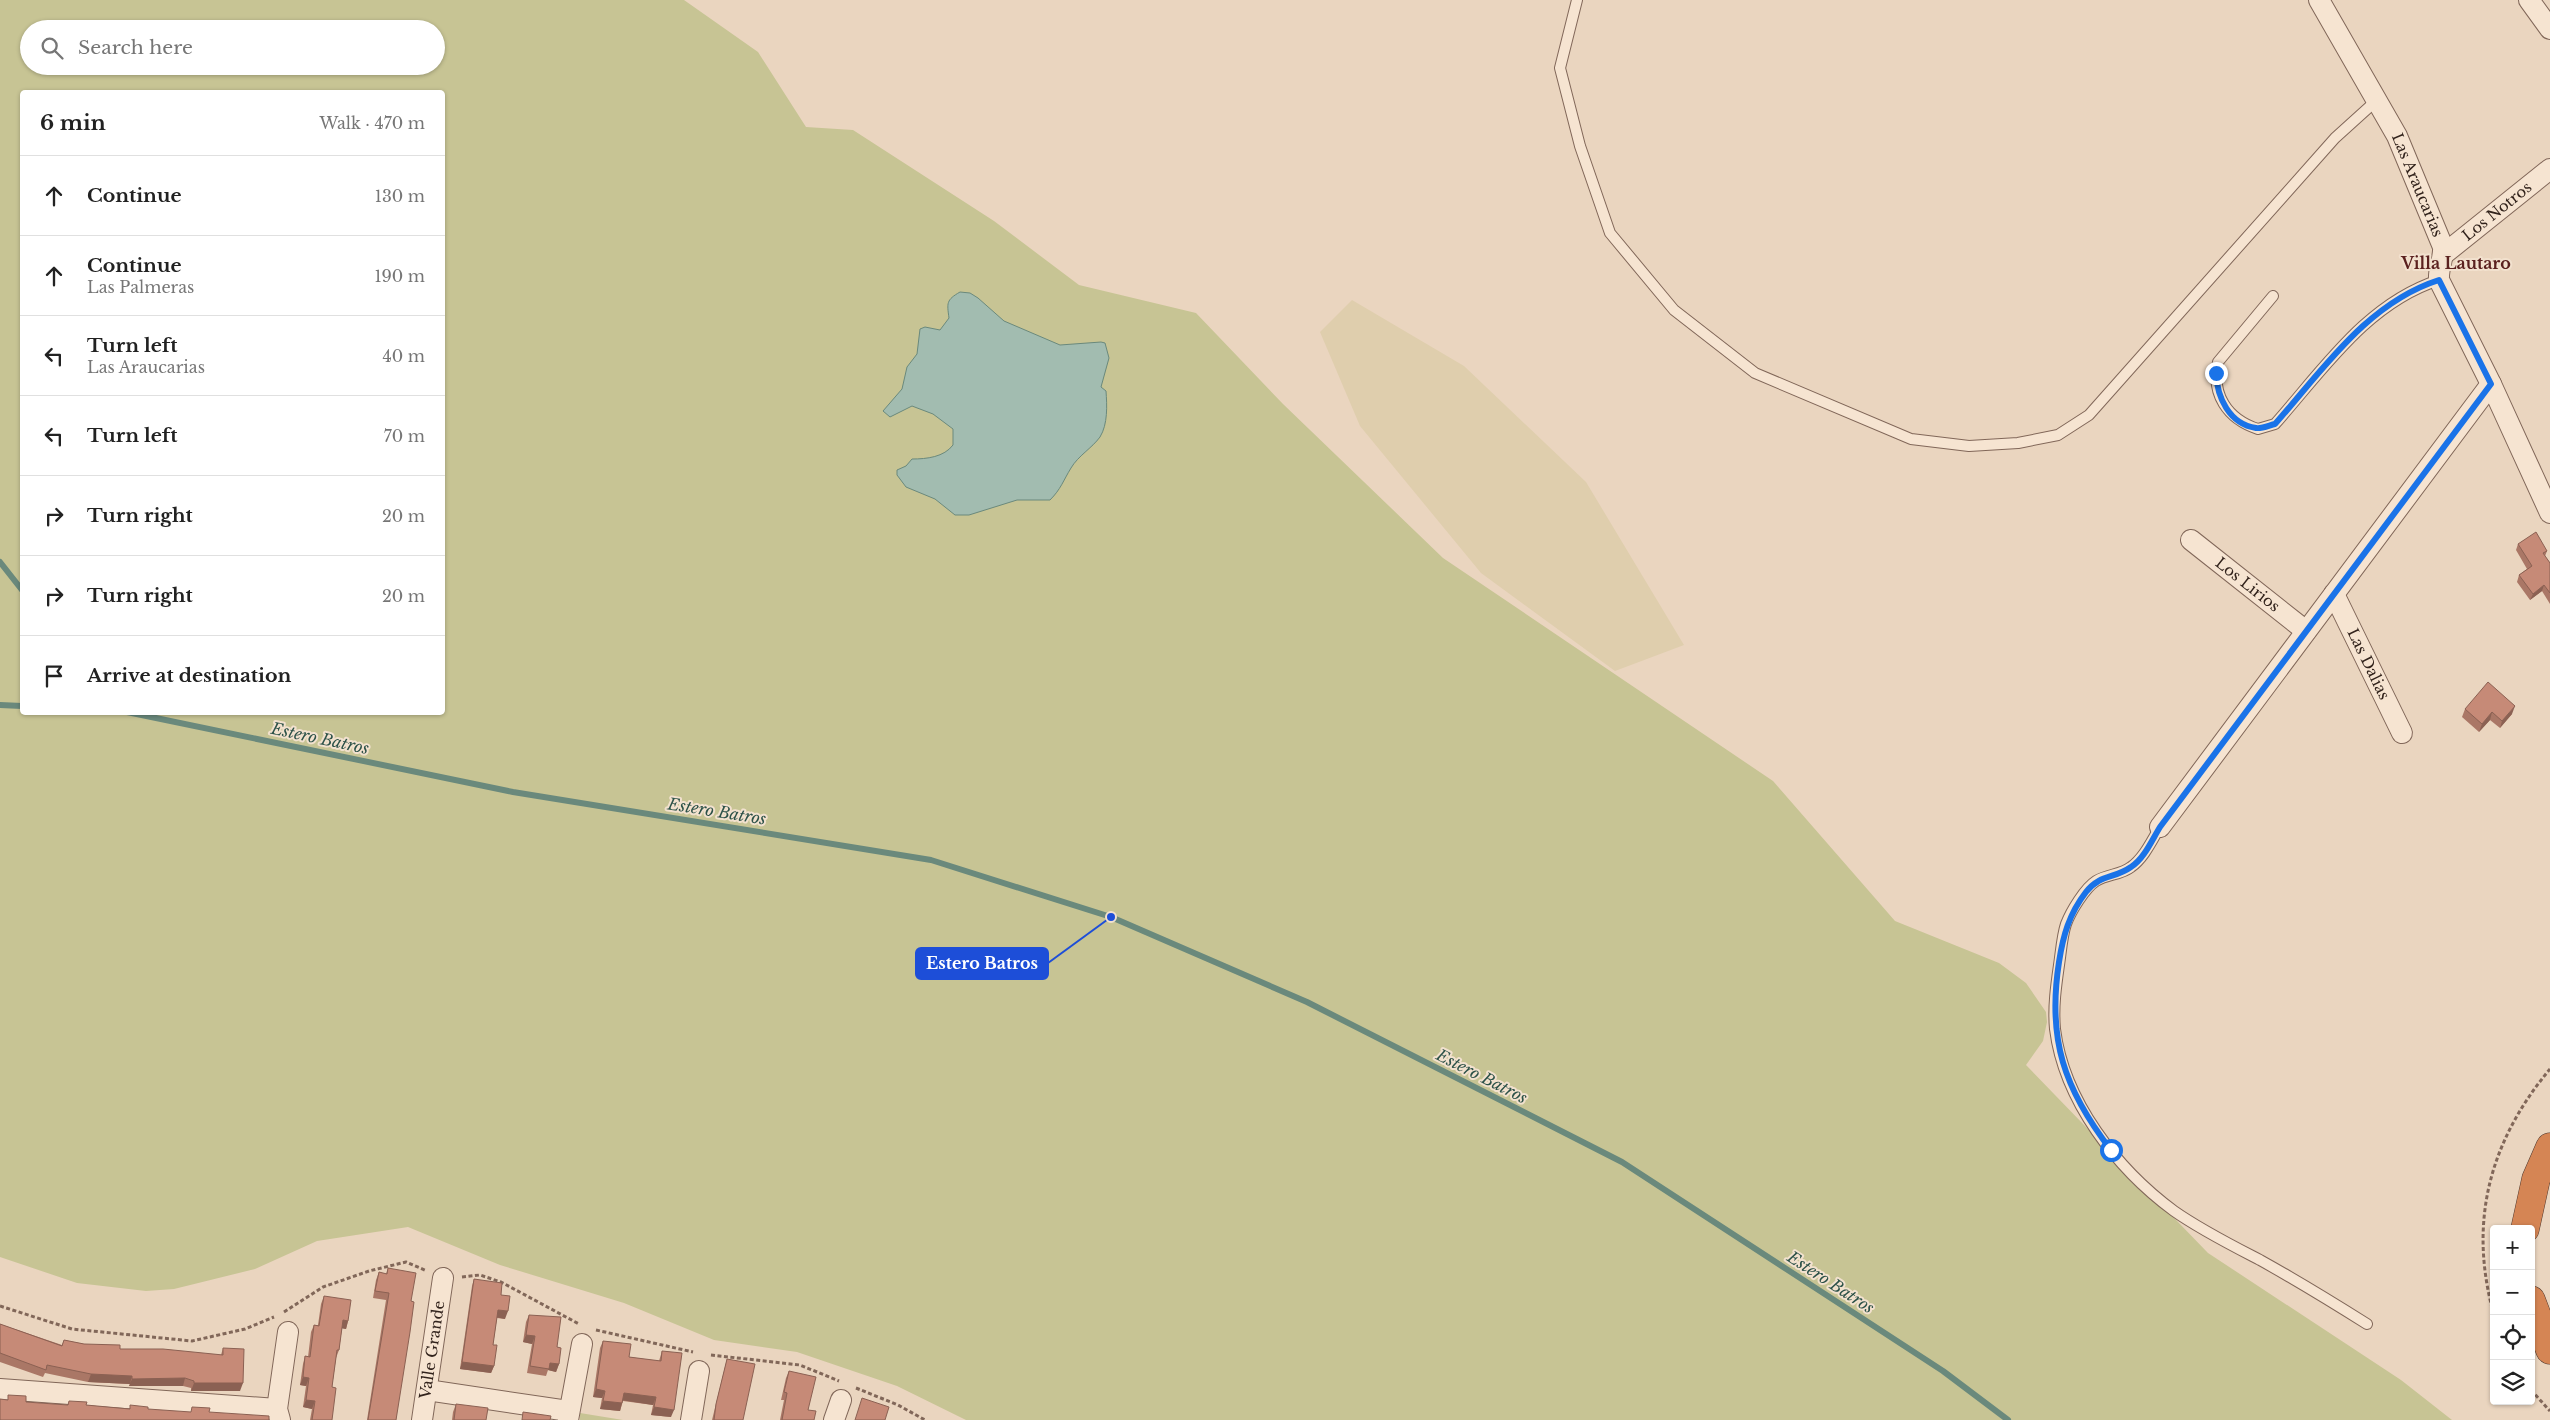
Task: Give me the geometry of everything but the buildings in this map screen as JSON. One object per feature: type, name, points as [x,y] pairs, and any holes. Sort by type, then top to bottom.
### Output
[{"type":"highway","points":[[2527,1225],[2536,1179],[2550,1147]]},
{"type":"highway","points":[[2535,1314],[2550,1350]]},
{"type":"street","name":"Las Araucarias","points":[[2319,0],[2397,136],[2444,254],[2438,269],[2439,280]]},
{"type":"street","points":[[2529,0],[2550,28]]},
{"type":"street","name":"Los Notros","points":[[2444,254],[2550,169]]},
{"type":"street","points":[[2439,280],[2491,384],[2550,513]]},
{"type":"street","points":[[2160,827],[2491,384]]},
{"type":"street","name":"Los Lirios","points":[[2191,540],[2306,631]]},
{"type":"street","name":"Las Dalias","points":[[2334,594],[2402,733]]},
{"type":"street","name":"Valle Grande","points":[[422,1420],[443,1278]]},
{"type":"street","points":[[0,1389],[279,1415],[288,1332]]},
{"type":"street","points":[[427,1390],[568,1415],[587,1333]]},
{"type":"street","points":[[691,1420],[703,1359]]},
{"type":"street","points":[[834,1420],[845,1389]]},
{"type":"lane","points":[[1576,0],[1560,68],[1580,146],[1610,233],[1674,310],[1755,373],[1911,439],[1969,446],[2018,443],[2058,435],[2088,415],[2335,138],[2377,100]]},
{"type":"lane","points":[[2273,296],[2218,362],[2216,373],[2217,390],[2224,406],[2239,421],[2258,429],[2275,424],[2374,315],[2404,294],[2439,280]]},
{"type":"lane","points":[[2160,827],[2133,866],[2118,875],[2096,881],[2085,893],[2066,924],[2054,994],[2054,1012],[2058,1044],[2072,1087],[2093,1126],[2111,1150],[2151,1192],[2173,1210],[2197,1227],[2299,1282],[2367,1324]]},
{"type":"path","points":[[2490,1301],[2482,1242],[2487,1190],[2504,1139],[2516,1115],[2550,1069]]},
{"type":"path","points":[[0,1306],[72,1329],[192,1340],[245,1329],[276,1317],[323,1287],[369,1271],[406,1262],[443,1278],[480,1275],[500,1282],[587,1333],[703,1359],[800,1365],[845,1389],[898,1405],[925,1420]]},
{"type":"path","points":[[2535,1395],[2550,1412]]},
{"type":"shaded area","points":[[0,0],[684,0],[758,52],[806,127],[853,130],[994,221],[1079,285],[1196,313],[1283,404],[1443,558],[1773,781],[1895,921],[1999,963],[2026,983],[2046,1012],[2047,1022],[2043,1041],[2026,1065],[2208,1253],[2401,1380],[2452,1420],[966,1420],[897,1386],[797,1352],[714,1340],[624,1303],[500,1265],[408,1227],[317,1241],[255,1269],[174,1289],[146,1291],[77,1283],[0,1257]]},
{"type":"shaded area","points":[[960,292],[970,293],[978,298],[1004,321],[1060,345],[1105,343],[1109,358],[1101,387],[1106,391],[1107,402],[1103,432],[1097,441],[1074,464],[1050,500],[1017,500],[969,515],[955,515],[935,499],[906,487],[897,475],[897,470],[906,466],[912,459],[940,455],[953,445],[953,429],[933,414],[912,406],[890,417],[883,411],[902,389],[907,367],[917,354],[920,329],[925,327],[940,330],[949,318],[948,302]]},
{"type":"shaded area","points":[[1352,300],[1464,366],[1586,482],[1684,645],[1615,671],[1481,573],[1360,426],[1320,332]]},
{"type":"shaded area","points":[[580,1413],[623,1420],[580,1420]]},
{"type":"waterway","points":[[0,562],[20,587]]},
{"type":"waterway","name":"Estero Batros","points":[[0,705],[20,706]]},
{"type":"waterway","name":"Estero Batros","points":[[141,715],[513,792],[931,860],[1111,917],[1307,1002],[1622,1162],[1943,1371],[2008,1420]]},
{"type":"place","name":"Estero Batros","points":[[1111,917]]},
{"type":"district","name":"Villa Lautaro","points":[[2456,263]]},
{"type":"route","points":[[2111,1150],[2093,1126],[2082,1107],[2072,1087],[2058,1044],[2055,1028],[2054,994],[2066,924],[2085,893],[2096,881],[2118,875],[2133,866],[2146,850],[2160,827],[2491,384],[2439,280],[2404,294],[2374,315],[2360,328],[2275,424],[2258,429],[2239,421],[2224,406],[2216,384],[2216,373]]}]
